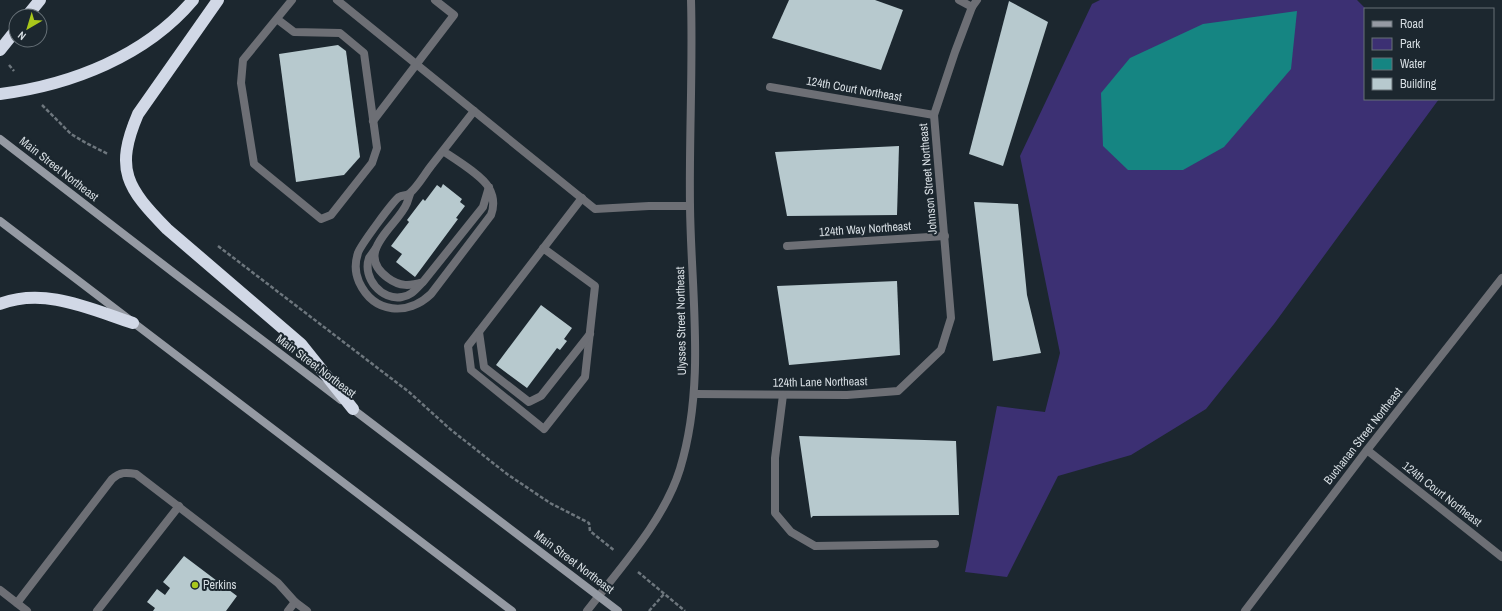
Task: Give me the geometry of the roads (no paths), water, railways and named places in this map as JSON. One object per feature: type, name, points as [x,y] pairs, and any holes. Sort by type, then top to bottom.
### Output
[{"type":"highway","points":[[34,8],[40,0]]},
{"type":"highway","points":[[0,94],[26,91],[89,72],[121,58],[157,35],[193,0]]},
{"type":"highway","points":[[218,0],[138,114],[130,134],[126,154],[128,176],[137,195],[150,212],[167,229],[300,344],[353,409]]},
{"type":"highway","points":[[0,50],[8,40]]},
{"type":"highway","points":[[0,304],[19,298],[37,297],[58,299],[133,323]]},
{"type":"main road","name":"Main Street Northeast","points":[[2,141],[174,274],[618,611]]},
{"type":"main road","points":[[0,221],[512,611]]},
{"type":"street","points":[[277,19],[294,32],[340,33],[364,53],[377,148],[372,163],[331,215],[321,219],[254,164],[241,83],[243,60],[292,0]]},
{"type":"street","points":[[337,0],[595,209],[649,206],[690,206]]},
{"type":"street","points":[[373,121],[454,15],[435,0]]},
{"type":"street","name":"Ulysses Street Northeast","points":[[587,611],[645,536],[670,494],[680,470],[685,451],[695,394],[690,206],[691,0]]},
{"type":"street","points":[[959,0],[974,4]]},
{"type":"street","name":"Johnson Street Northeast","points":[[932,358],[941,350],[951,318],[934,115],[955,52],[974,4]]},
{"type":"street","name":"124th Court Northeast","points":[[770,87],[934,115]]},
{"type":"street","points":[[474,112],[410,194],[407,204],[376,247],[369,259],[368,272],[372,284],[381,292],[392,297],[403,297],[414,292],[483,207],[489,187]]},
{"type":"street","points":[[410,194],[398,197],[364,241],[358,253],[356,265],[357,278],[363,290],[371,299],[381,305],[391,308],[402,309],[413,306],[432,294],[491,215],[493,209],[493,197],[489,187],[476,174],[443,151]]},
{"type":"street","points":[[543,248],[596,286],[585,377],[544,429],[471,370],[468,346],[543,248],[582,198]]},
{"type":"street","name":"124th Way Northeast","points":[[787,246],[945,236]]},
{"type":"street","points":[[376,247],[375,259],[380,270],[388,278],[404,285],[412,286],[423,282]]},
{"type":"street","name":"Buchanan Street Northeast","points":[[1244,611],[1367,450],[1502,278]]},
{"type":"street","points":[[479,332],[484,367],[529,402],[541,396],[590,333]]},
{"type":"street","name":"124th Lane Northeast","points":[[695,394],[847,395],[898,391],[932,358]]},
{"type":"street","points":[[783,395],[775,458],[775,513],[791,532],[815,546],[935,544]]},
{"type":"street","name":"124th Court Northeast","points":[[1367,450],[1502,557]]},
{"type":"street","points":[[17,603],[112,479],[118,474],[128,472],[136,474],[278,583],[295,602],[307,611]]},
{"type":"street","points":[[97,611],[178,506]]},
{"type":"street","points":[[0,590],[28,611]]},
{"type":"street","points":[[288,611],[295,602]]},
{"type":"water","points":[[1297,11],[1291,69],[1224,147],[1183,170],[1128,170],[1103,146],[1101,93],[1130,58],[1203,24]]},
{"type":"place","name":"Perkins","points":[[195,585]]}]
